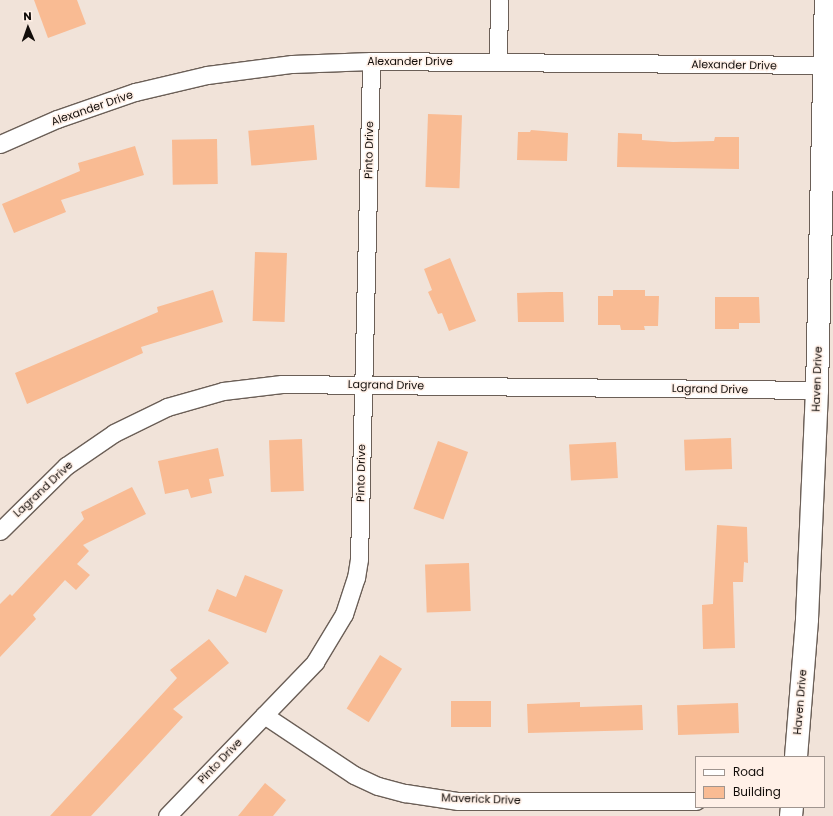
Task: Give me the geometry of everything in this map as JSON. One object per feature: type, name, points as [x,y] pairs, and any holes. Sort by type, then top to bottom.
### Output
[{"type":"street","points":[[498,62],[499,0]]},
{"type":"street","name":"Haven Drive","points":[[796,756],[807,619],[830,65],[826,0]]},
{"type":"street","name":"Alexander Drive","points":[[0,144],[95,105],[172,82],[250,68],[371,61],[830,65]]},
{"type":"street","name":"Pinto Drive","points":[[167,816],[322,652],[336,631],[351,596],[359,559],[371,61]]},
{"type":"street","name":"Lagrand Drive","points":[[0,531],[44,485],[89,448],[139,419],[167,407],[209,394],[252,386],[282,384],[817,390]]},
{"type":"street","name":"Maverick Drive","points":[[264,715],[354,775],[378,786],[405,793],[458,801],[695,801]]},
{"type":"building","points":[[34,0],[77,0],[86,24],[48,38]]},
{"type":"building","points":[[428,114],[462,115],[459,188],[425,187]]},
{"type":"building","points":[[314,125],[317,160],[251,166],[248,131]]},
{"type":"building","points":[[531,130],[568,133],[567,161],[517,160],[518,132],[530,132]]},
{"type":"building","points":[[618,133],[642,134],[642,140],[673,142],[714,141],[715,137],[739,137],[739,169],[617,167]]},
{"type":"building","points":[[217,139],[218,184],[173,185],[172,140]]},
{"type":"building","points":[[135,146],[144,175],[61,200],[66,212],[14,233],[2,204],[80,171],[78,163]]},
{"type":"building","points":[[255,252],[287,253],[285,322],[253,321]]},
{"type":"building","points":[[450,258],[476,321],[449,331],[442,313],[438,314],[428,292],[432,290],[424,269]]},
{"type":"building","points":[[213,290],[223,322],[141,347],[143,353],[27,404],[15,373],[158,312],[157,307]]},
{"type":"building","points":[[613,290],[645,290],[645,296],[659,296],[658,326],[644,326],[645,330],[621,330],[620,325],[598,325],[598,296],[613,296]]},
{"type":"building","points":[[563,292],[564,322],[518,322],[517,293]]},
{"type":"building","points":[[715,297],[759,297],[760,323],[739,323],[739,329],[715,329]]},
{"type":"building","points":[[731,438],[732,469],[685,471],[684,440]]},
{"type":"building","points":[[302,439],[304,491],[271,492],[269,440]]},
{"type":"building","points":[[438,441],[468,452],[443,520],[413,509]]},
{"type":"building","points":[[616,442],[618,478],[571,480],[569,444]]},
{"type":"building","points":[[218,448],[224,476],[209,479],[212,493],[191,498],[188,489],[165,494],[158,461]]},
{"type":"building","points":[[132,487],[146,514],[83,545],[89,551],[77,564],[90,575],[76,590],[65,580],[33,615],[36,619],[0,657],[0,604],[10,594],[12,596],[84,519],[81,512]]},
{"type":"building","points":[[717,525],[747,527],[748,563],[744,562],[743,582],[733,582],[735,648],[703,649],[702,605],[713,604]]},
{"type":"building","points":[[469,563],[471,611],[427,613],[425,565]]},
{"type":"building","points":[[245,575],[283,590],[266,633],[208,611],[217,589],[236,597]]},
{"type":"building","points":[[209,639],[229,663],[173,709],[183,717],[91,816],[50,816],[177,678],[170,670]]},
{"type":"building","points":[[380,655],[402,669],[369,722],[347,708]]},
{"type":"building","points":[[451,701],[491,701],[491,727],[451,727]]},
{"type":"building","points":[[580,702],[580,707],[642,705],[643,730],[528,733],[527,704]]},
{"type":"building","points":[[738,703],[739,733],[678,735],[677,705]]},
{"type":"building","points":[[265,783],[286,800],[273,816],[238,816]]}]
